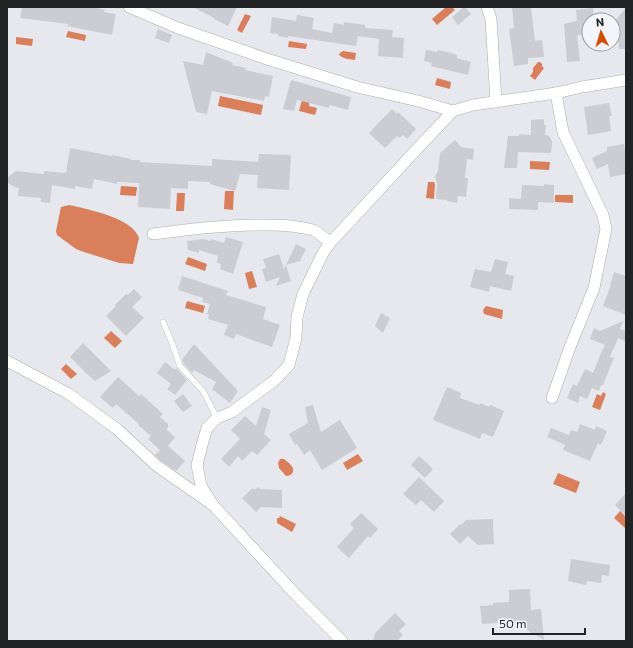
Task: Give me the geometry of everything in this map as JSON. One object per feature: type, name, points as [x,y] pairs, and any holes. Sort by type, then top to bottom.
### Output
[{"type":"street","points":[[129,7],[178,28],[274,61],[357,87],[418,101],[453,111]]},
{"type":"street","points":[[487,7],[491,19],[496,102]]},
{"type":"street","points":[[212,505],[201,486],[197,465],[207,428],[217,418],[232,412],[275,380],[289,365],[296,338],[297,317],[303,294],[330,243],[453,111],[473,105],[556,93],[626,80]]},
{"type":"street","points":[[552,398],[570,347],[594,288],[606,230],[603,215],[563,132],[556,93]]},
{"type":"street","points":[[153,234],[233,225],[259,224],[294,226],[314,231],[330,243]]},
{"type":"street","points":[[7,361],[68,394],[117,428],[157,466],[212,505],[296,595],[342,641]]},
{"type":"lane","points":[[164,322],[180,366],[203,392],[217,418]]},
{"type":"shaded area","points":[[446,7],[452,7],[455,10],[437,25],[432,19]]},
{"type":"shaded area","points":[[245,14],[251,16],[242,33],[237,30]]},
{"type":"shaded area","points":[[68,31],[86,35],[85,41],[66,37]]},
{"type":"shaded area","points":[[16,37],[33,39],[32,46],[16,44]]},
{"type":"shaded area","points":[[289,41],[307,44],[306,49],[288,47]]},
{"type":"shaded area","points":[[343,51],[356,53],[355,60],[346,59],[339,55]]},
{"type":"shaded area","points":[[538,62],[542,64],[544,68],[535,80],[530,76],[533,72],[533,68]]},
{"type":"shaded area","points":[[437,78],[451,82],[450,89],[435,85]]},
{"type":"shaded area","points":[[220,96],[263,105],[261,115],[218,106]]},
{"type":"shaded area","points":[[302,100],[309,102],[309,106],[317,108],[315,115],[299,111]]},
{"type":"shaded area","points":[[530,161],[550,162],[549,170],[530,169]]},
{"type":"shaded area","points":[[428,182],[434,182],[435,184],[434,199],[426,198]]},
{"type":"shaded area","points":[[121,186],[137,187],[136,196],[120,195]]},
{"type":"shaded area","points":[[225,191],[234,191],[233,210],[224,209]]},
{"type":"shaded area","points":[[177,193],[185,193],[184,211],[176,211]]},
{"type":"shaded area","points":[[555,195],[573,195],[573,203],[555,202]]},
{"type":"shaded area","points":[[69,205],[87,209],[119,220],[135,231],[139,238],[133,264],[119,263],[76,249],[57,235],[56,231],[61,207]]},
{"type":"shaded area","points":[[188,257],[207,264],[205,271],[185,264]]},
{"type":"shaded area","points":[[252,271],[257,287],[249,289],[245,273]]},
{"type":"shaded area","points":[[187,301],[205,306],[203,313],[185,308]]},
{"type":"shaded area","points":[[486,306],[503,310],[502,319],[484,314],[483,310]]},
{"type":"shaded area","points":[[111,331],[122,341],[115,348],[104,338]]},
{"type":"shaded area","points":[[66,364],[77,374],[71,379],[61,369]]},
{"type":"shaded area","points":[[603,392],[606,394],[600,410],[592,407],[597,394],[601,396]]},
{"type":"shaded area","points":[[358,454],[363,461],[347,470],[343,463]]},
{"type":"shaded area","points":[[280,459],[284,459],[293,468],[293,473],[291,475],[286,476],[279,468],[278,463]]},
{"type":"shaded area","points":[[558,473],[580,482],[576,493],[553,484]]},
{"type":"shaded area","points":[[620,511],[626,517],[626,529],[614,518]]},
{"type":"shaded area","points":[[280,516],[296,524],[292,532],[277,523],[277,518]]},
{"type":"building","points":[[22,7],[92,7],[105,10],[104,12],[116,14],[112,35],[67,26],[68,24],[20,18]]},
{"type":"building","points":[[193,7],[237,7],[228,26]]},
{"type":"building","points":[[464,7],[471,14],[458,25],[452,17]]},
{"type":"building","points":[[512,7],[531,7],[535,41],[542,40],[544,57],[528,58],[528,64],[514,66],[509,29],[514,28]]},
{"type":"building","points":[[626,7],[626,49],[621,49],[621,14]]},
{"type":"building","points":[[593,8],[593,12],[581,12],[581,35],[577,35],[580,61],[567,62],[564,24],[577,21],[576,10]]},
{"type":"building","points":[[297,15],[314,18],[312,29],[332,33],[334,23],[344,25],[344,22],[365,25],[365,28],[393,30],[392,37],[404,38],[403,58],[378,56],[379,39],[358,36],[356,46],[288,36],[288,38],[270,33],[272,17],[296,21]]},
{"type":"building","points":[[158,29],[172,35],[169,43],[155,38]]},
{"type":"building","points":[[426,50],[448,52],[457,55],[457,58],[471,62],[468,75],[431,66],[432,63],[424,61]]},
{"type":"building","points":[[206,52],[233,63],[232,65],[246,68],[245,70],[273,76],[269,97],[265,96],[264,101],[212,91],[207,114],[196,112],[183,61],[203,65]]},
{"type":"building","points":[[291,80],[351,97],[348,110],[330,105],[329,108],[297,100],[294,111],[283,109]]},
{"type":"building","points":[[609,103],[612,116],[609,116],[611,131],[588,135],[584,107]]},
{"type":"building","points":[[392,109],[397,114],[398,112],[416,129],[407,139],[403,135],[399,138],[397,136],[385,148],[369,133]]},
{"type":"building","points":[[544,119],[544,125],[546,125],[545,135],[549,136],[552,141],[551,153],[518,152],[517,168],[504,168],[508,136],[519,136],[519,134],[531,135],[531,120]]},
{"type":"building","points":[[455,140],[461,147],[474,149],[473,160],[467,159],[465,178],[468,178],[466,197],[458,196],[457,203],[436,199],[437,183],[435,177],[438,171],[440,153]]},
{"type":"building","points":[[624,144],[626,174],[610,177],[608,164],[597,169],[592,158],[607,151],[607,147]]},
{"type":"building","points":[[70,148],[112,155],[131,160],[140,160],[140,162],[212,166],[212,159],[258,162],[259,154],[291,155],[289,190],[257,188],[258,175],[240,174],[235,191],[210,184],[210,182],[188,181],[188,189],[171,188],[170,209],[138,207],[139,183],[117,182],[117,184],[94,179],[92,189],[75,186],[75,189],[52,185],[50,203],[41,202],[41,198],[18,196],[19,188],[14,187],[7,182],[8,177],[16,171],[44,174],[44,171],[66,173]]},
{"type":"building","points":[[544,184],[554,185],[554,203],[538,202],[538,210],[509,209],[509,198],[521,199],[522,185],[544,186]]},
{"type":"building","points":[[226,237],[243,242],[233,274],[220,269],[221,264],[217,263],[218,256],[199,250],[199,253],[188,250],[187,241],[203,239],[210,241],[211,239],[224,243]]},
{"type":"building","points":[[296,244],[306,249],[300,261],[286,265],[291,281],[276,286],[280,277],[266,282],[262,269],[266,268],[263,259],[279,254],[284,269]]},
{"type":"building","points":[[495,259],[508,262],[505,274],[514,276],[511,291],[490,286],[489,292],[470,287],[475,269],[491,272]]},
{"type":"building","points":[[614,272],[626,276],[626,315],[603,306]]},
{"type":"building","points":[[182,276],[228,291],[226,295],[266,307],[263,319],[280,325],[272,347],[236,334],[234,339],[224,335],[228,325],[208,319],[209,314],[207,314],[210,304],[202,302],[203,298],[178,290]]},
{"type":"building","points":[[134,289],[142,297],[132,307],[144,318],[126,336],[106,316],[126,294],[128,295]]},
{"type":"building","points":[[381,313],[390,318],[383,333],[375,326]]},
{"type":"building","points":[[623,321],[620,329],[626,331],[626,342],[618,338],[610,357],[614,358],[599,391],[592,388],[587,399],[580,396],[578,403],[567,398],[573,384],[577,386],[585,369],[593,373],[605,345],[590,339],[594,328],[600,331]]},
{"type":"building","points":[[83,343],[111,371],[95,381],[70,357]]},
{"type":"building","points":[[194,344],[238,391],[230,403],[212,389],[216,382],[194,370],[192,373],[184,364],[182,360]]},
{"type":"building","points":[[165,362],[175,370],[176,368],[187,380],[175,395],[167,389],[171,384],[157,373]]},
{"type":"building","points":[[118,377],[139,396],[141,394],[163,414],[160,417],[168,424],[168,428],[166,429],[175,437],[168,446],[185,461],[176,471],[155,455],[160,450],[148,439],[151,436],[138,425],[139,424],[116,404],[113,408],[100,397]]},
{"type":"building","points":[[447,387],[461,393],[460,398],[479,405],[480,403],[489,407],[490,405],[504,411],[493,437],[482,433],[480,439],[433,420]]},
{"type":"building","points":[[183,394],[192,406],[183,412],[174,401]]},
{"type":"building","points":[[313,405],[321,432],[340,420],[357,448],[322,470],[310,450],[304,455],[297,444],[295,445],[289,434],[308,423],[305,407]]},
{"type":"building","points":[[262,407],[271,410],[264,434],[271,440],[257,455],[252,451],[242,461],[238,456],[229,467],[221,459],[240,439],[231,430],[245,416],[256,426]]},
{"type":"building","points":[[580,424],[595,430],[596,426],[607,431],[601,445],[598,443],[590,461],[563,450],[565,445],[547,437],[551,428],[569,435],[571,430],[577,432]]},
{"type":"building","points":[[419,456],[433,469],[425,478],[411,465]]},
{"type":"building","points":[[419,477],[444,501],[434,512],[421,500],[416,505],[403,494]]},
{"type":"building","points":[[258,487],[260,489],[282,490],[282,508],[261,507],[256,512],[242,498],[253,488],[254,490]]},
{"type":"building","points":[[626,493],[626,516],[615,505]]},
{"type":"building","points":[[361,513],[378,529],[370,538],[368,536],[349,558],[337,547],[354,528],[350,524]]},
{"type":"building","points":[[493,519],[494,544],[478,545],[468,536],[460,544],[450,534],[466,520]]},
{"type":"building","points":[[571,559],[610,565],[609,576],[602,575],[601,583],[587,581],[586,585],[568,581]]},
{"type":"building","points":[[530,589],[531,610],[541,609],[544,640],[513,622],[482,624],[480,606],[509,602],[509,590]]},
{"type":"building","points":[[395,613],[406,624],[399,631],[403,635],[397,641],[373,641],[375,633]]}]
